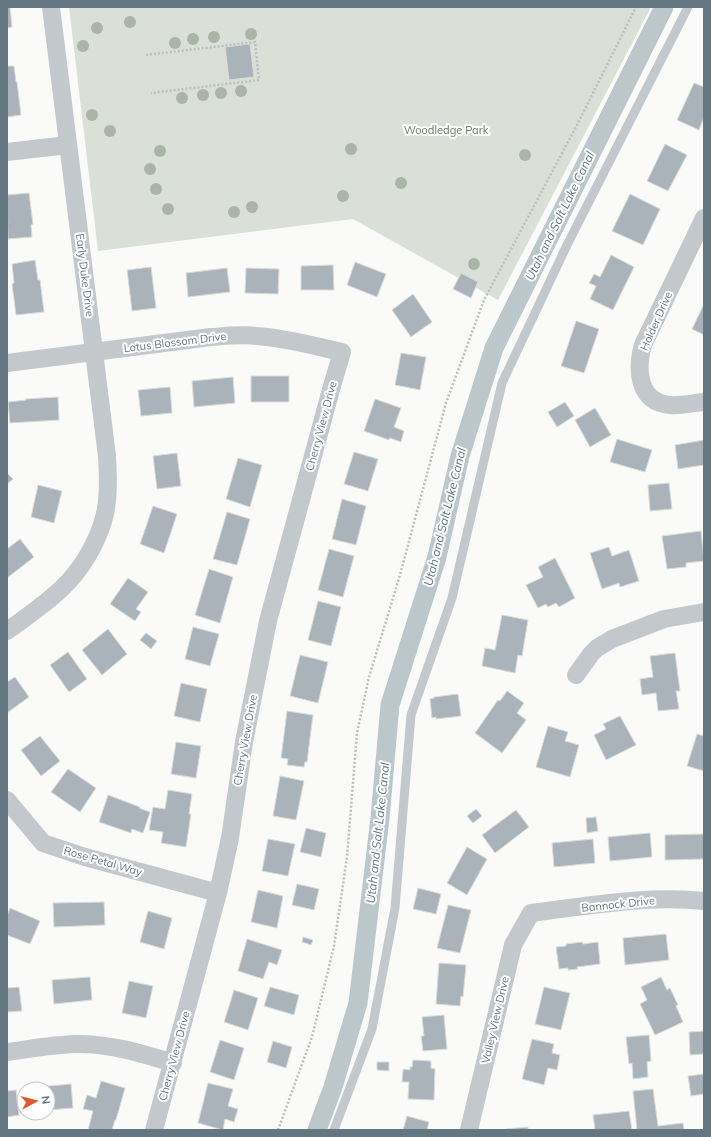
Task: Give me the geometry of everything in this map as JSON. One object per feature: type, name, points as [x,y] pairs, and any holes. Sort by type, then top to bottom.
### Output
[{"type":"street","name":"Early Duke Drive","points":[[7,631],[60,590],[80,568],[95,542],[104,514],[108,487],[107,456],[51,7]]},
{"type":"street","points":[[7,152],[68,145]]},
{"type":"street","name":"Holder Drive","points":[[704,218],[644,345],[640,355],[639,368],[641,381],[648,395],[661,403],[678,405],[704,402]]},
{"type":"street","name":"Lotus Blossom Drive","points":[[7,363],[233,335],[264,336],[342,352]]},
{"type":"street","name":"Cherry View Drive","points":[[154,1130],[218,893],[230,838],[244,742],[268,621],[342,352]]},
{"type":"street","points":[[576,675],[591,654],[597,648],[612,639],[664,619],[704,612]]},
{"type":"street","name":"Rose Petal Way","points":[[7,800],[43,843],[85,857],[218,893]]},
{"type":"street","name":"Bannock Drive","points":[[531,913],[642,900],[674,899],[704,901]]},
{"type":"street","name":"Valley View Drive","points":[[469,1130],[513,945],[531,913]]},
{"type":"street","points":[[7,1052],[68,1044],[90,1044],[144,1054],[173,1063]]},
{"type":"lane","points":[[334,1130],[372,1029],[395,908],[411,715],[452,598],[502,383],[567,246],[688,7]]},
{"type":"path","points":[[278,1130],[312,1037],[334,946],[348,857],[357,733],[368,677],[400,575],[446,403],[484,300],[577,125],[636,7]]},
{"type":"path","points":[[146,55],[255,42],[259,80],[151,93]]},
{"type":"green space","name":"Woodledge Park","points":[[69,7],[651,7],[498,300],[353,219],[98,251]]},
{"type":"building","points":[[7,7],[10,7],[12,27],[7,28]]},
{"type":"building","points":[[250,44],[254,77],[229,80],[225,47]]},
{"type":"building","points":[[7,66],[14,66],[21,115],[7,117]]},
{"type":"building","points":[[694,83],[704,87],[704,117],[699,130],[677,120]]},
{"type":"building","points":[[665,144],[687,155],[668,191],[647,181]]},
{"type":"building","points":[[29,193],[33,224],[31,225],[32,237],[8,239],[7,195]]},
{"type":"building","points":[[630,194],[660,209],[643,245],[612,231]]},
{"type":"building","points":[[611,255],[634,267],[613,310],[590,299],[596,286],[589,283],[594,274],[600,277]]},
{"type":"building","points":[[35,260],[38,280],[40,280],[44,312],[16,315],[12,284],[14,283],[12,264]]},
{"type":"building","points":[[355,262],[386,274],[377,297],[347,285]]},
{"type":"building","points":[[333,265],[334,290],[301,290],[301,266]]},
{"type":"building","points":[[151,267],[156,308],[132,311],[127,270]]},
{"type":"building","points":[[227,268],[230,292],[188,297],[186,273]]},
{"type":"building","points":[[246,268],[279,269],[278,294],[245,293]]},
{"type":"building","points":[[461,273],[478,282],[471,298],[453,289]]},
{"type":"building","points":[[413,294],[432,322],[411,337],[392,310]]},
{"type":"building","points":[[704,304],[704,335],[692,329]]},
{"type":"building","points":[[576,321],[599,329],[584,373],[561,366]]},
{"type":"building","points":[[401,353],[426,357],[420,390],[395,385]]},
{"type":"building","points":[[251,376],[289,376],[289,402],[251,402]]},
{"type":"building","points":[[233,377],[235,403],[194,407],[192,381]]},
{"type":"building","points":[[170,387],[172,413],[141,416],[138,390]]},
{"type":"building","points":[[58,397],[59,420],[10,423],[8,402]]},
{"type":"building","points":[[375,399],[401,408],[394,427],[404,431],[401,442],[390,438],[389,440],[364,431]]},
{"type":"building","points":[[565,402],[574,416],[557,427],[548,412]]},
{"type":"building","points":[[595,408],[611,435],[590,447],[575,420]]},
{"type":"building","points":[[617,439],[652,450],[645,472],[610,462]]},
{"type":"building","points":[[704,440],[704,465],[678,469],[675,445]]},
{"type":"building","points":[[354,452],[378,459],[368,491],[344,484]]},
{"type":"building","points":[[177,453],[181,486],[157,489],[153,456]]},
{"type":"building","points":[[238,458],[262,465],[250,507],[226,499]]},
{"type":"building","points":[[7,473],[13,479],[7,484]]},
{"type":"building","points":[[669,483],[672,509],[650,511],[648,485]]},
{"type":"building","points":[[38,485],[62,491],[54,523],[31,517]]},
{"type":"building","points":[[342,499],[366,506],[356,545],[332,539]]},
{"type":"building","points":[[153,506],[177,514],[164,553],[140,544]]},
{"type":"building","points":[[227,512],[250,519],[237,565],[213,559]]},
{"type":"building","points":[[701,531],[704,561],[686,563],[686,567],[667,569],[662,536]]},
{"type":"building","points":[[20,539],[34,557],[7,578],[7,549]]},
{"type":"building","points":[[609,547],[612,556],[629,550],[639,581],[620,587],[619,583],[602,589],[590,553]]},
{"type":"building","points":[[329,549],[354,556],[343,597],[318,590]]},
{"type":"building","points":[[555,558],[575,598],[559,607],[556,603],[548,607],[546,604],[538,608],[526,585],[543,577],[538,567]]},
{"type":"building","points":[[209,569],[233,577],[220,623],[195,615]]},
{"type":"building","points":[[128,578],[148,592],[136,609],[141,612],[135,621],[110,604]]},
{"type":"building","points":[[318,601],[341,607],[331,646],[308,640]]},
{"type":"building","points":[[502,615],[528,620],[522,656],[518,655],[515,673],[482,666],[485,648],[495,650]]},
{"type":"building","points":[[193,627],[219,634],[210,666],[185,659]]},
{"type":"building","points":[[108,629],[127,654],[102,675],[82,650]]},
{"type":"building","points":[[146,633],[157,641],[151,649],[140,640]]},
{"type":"building","points":[[68,652],[87,679],[69,692],[50,665]]},
{"type":"building","points":[[675,653],[680,691],[676,691],[679,709],[658,711],[656,693],[642,695],[640,679],[653,677],[650,656]]},
{"type":"building","points":[[300,655],[328,662],[318,703],[290,696]]},
{"type":"building","points":[[15,677],[29,697],[7,713],[7,682]]},
{"type":"building","points":[[181,683],[207,689],[200,722],[174,716]]},
{"type":"building","points":[[507,691],[524,703],[517,713],[526,720],[502,753],[475,733],[498,700],[500,701]]},
{"type":"building","points":[[458,694],[461,716],[436,719],[436,717],[432,718],[430,699],[434,697]]},
{"type":"building","points":[[287,711],[313,715],[307,762],[305,762],[304,767],[287,765],[288,759],[281,758]]},
{"type":"building","points":[[620,716],[636,745],[606,760],[594,735],[606,729],[603,724]]},
{"type":"building","points":[[548,726],[568,732],[565,741],[579,745],[570,777],[536,767]]},
{"type":"building","points":[[697,734],[704,736],[704,771],[687,766]]},
{"type":"building","points":[[40,736],[60,761],[41,776],[21,750]]},
{"type":"building","points":[[176,742],[201,746],[196,778],[171,774]]},
{"type":"building","points":[[68,769],[96,788],[80,812],[51,792]]},
{"type":"building","points":[[280,776],[304,781],[296,820],[273,816]]},
{"type":"building","points":[[168,790],[192,794],[189,814],[191,814],[186,847],[161,843],[163,832],[149,830],[153,807],[165,809]]},
{"type":"building","points":[[108,795],[150,812],[143,833],[132,829],[131,833],[99,822]]},
{"type":"building","points":[[476,809],[482,816],[473,823],[467,816]]},
{"type":"building","points":[[516,810],[529,827],[495,853],[482,835]]},
{"type":"building","points":[[596,817],[598,831],[587,833],[586,818]]},
{"type":"building","points":[[306,828],[326,833],[321,857],[300,852]]},
{"type":"building","points":[[650,833],[652,857],[610,861],[608,837]]},
{"type":"building","points":[[704,834],[704,859],[665,860],[665,835]]},
{"type":"building","points":[[268,839],[295,844],[288,876],[262,871]]},
{"type":"building","points":[[593,839],[595,863],[554,867],[552,843]]},
{"type":"building","points":[[467,847],[487,859],[467,895],[447,883]]},
{"type":"building","points":[[297,884],[319,889],[314,910],[292,905]]},
{"type":"building","points":[[418,888],[441,894],[436,914],[413,909]]},
{"type":"building","points":[[258,890],[283,896],[277,928],[251,922]]},
{"type":"building","points":[[104,902],[105,925],[54,927],[53,903]]},
{"type":"building","points":[[448,905],[471,910],[460,953],[437,948]]},
{"type":"building","points":[[10,908],[40,921],[30,944],[7,935],[7,916]]},
{"type":"building","points":[[148,911],[172,918],[164,949],[140,942]]},
{"type":"building","points":[[666,934],[669,960],[625,965],[623,938]]},
{"type":"building","points":[[303,937],[313,940],[311,945],[302,942]]},
{"type":"building","points":[[247,939],[282,950],[277,965],[269,962],[263,979],[238,971]]},
{"type":"building","points":[[582,942],[583,944],[598,942],[600,964],[577,967],[578,969],[559,969],[556,947]]},
{"type":"building","points":[[439,963],[466,965],[463,997],[461,996],[460,1006],[436,1004]]},
{"type":"building","points":[[90,977],[92,1000],[54,1004],[52,980]]},
{"type":"building","points":[[661,977],[667,990],[670,988],[678,1005],[676,1006],[683,1022],[655,1035],[640,1004],[647,1000],[641,987]]},
{"type":"building","points":[[129,981],[153,986],[146,1018],[122,1013]]},
{"type":"building","points":[[19,987],[22,1011],[7,1012],[7,988]]},
{"type":"building","points":[[270,987],[299,995],[294,1015],[264,1006]]},
{"type":"building","points":[[544,987],[570,993],[561,1030],[535,1024]]},
{"type":"building","points":[[234,990],[258,998],[248,1030],[224,1022]]},
{"type":"building","points":[[444,1015],[447,1049],[423,1051],[421,1036],[424,1036],[422,1017]]},
{"type":"building","points":[[704,1031],[704,1054],[690,1055],[689,1032]]},
{"type":"building","points":[[649,1035],[651,1061],[647,1062],[648,1077],[633,1079],[632,1063],[629,1064],[626,1037]]},
{"type":"building","points":[[532,1039],[554,1044],[552,1053],[560,1055],[557,1070],[548,1068],[544,1085],[522,1079]]},
{"type":"building","points":[[220,1040],[244,1048],[234,1080],[210,1072]]},
{"type":"building","points":[[273,1041],[292,1047],[286,1068],[267,1062]]},
{"type":"building","points":[[413,1060],[431,1061],[431,1068],[435,1069],[434,1100],[408,1099],[409,1082],[402,1082],[403,1069],[410,1070]]},
{"type":"building","points":[[377,1062],[389,1062],[389,1071],[377,1070]]},
{"type":"building","points":[[704,1074],[704,1094],[691,1096],[688,1076]]},
{"type":"building","points":[[101,1081],[125,1088],[112,1130],[88,1130],[93,1111],[83,1109],[87,1095],[96,1098]]},
{"type":"building","points":[[208,1083],[233,1089],[228,1106],[238,1109],[234,1122],[225,1119],[223,1130],[198,1123]]},
{"type":"building","points":[[71,1084],[73,1108],[56,1109],[56,1085]]},
{"type":"building","points":[[653,1089],[658,1126],[683,1123],[684,1130],[637,1130],[633,1091]]},
{"type":"building","points":[[16,1090],[16,1116],[7,1117],[7,1091]]},
{"type":"building","points":[[629,1111],[632,1130],[595,1130],[593,1115]]},
{"type":"building","points":[[407,1116],[429,1122],[427,1130],[403,1130]]},
{"type":"building","points":[[528,1127],[528,1130],[506,1130],[506,1129]]},
{"type":"waterway","name":"Utah and Salt Lake Canal","points":[[317,1130],[333,1087],[358,1003],[380,818],[390,705],[437,557],[460,456],[494,348],[664,7]]}]
